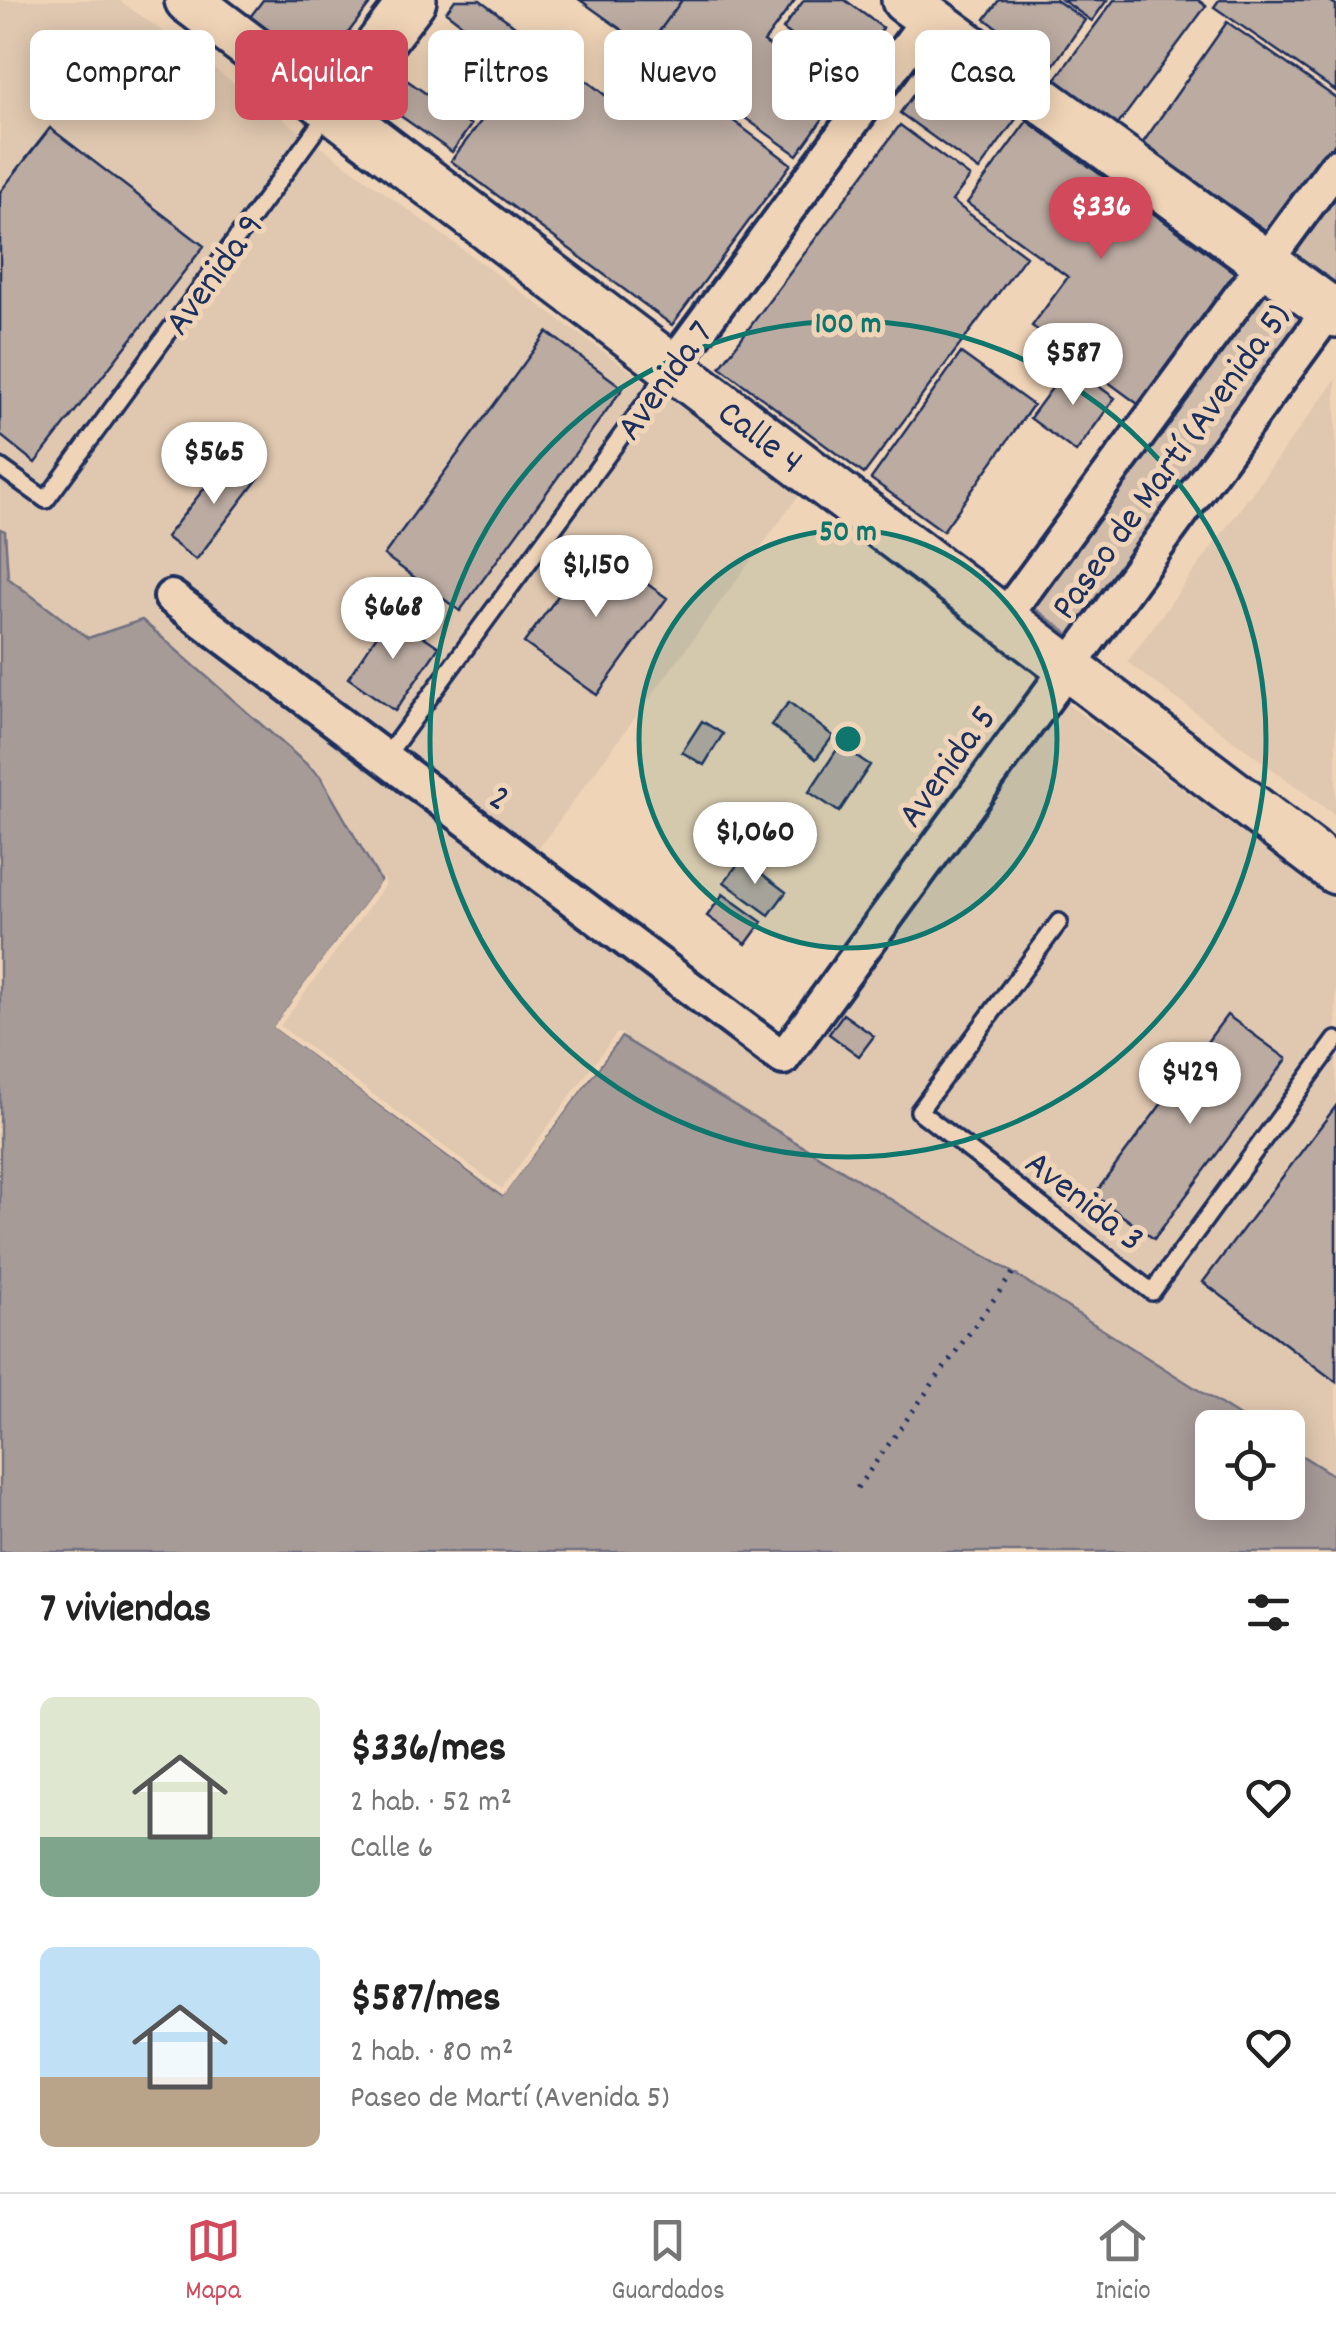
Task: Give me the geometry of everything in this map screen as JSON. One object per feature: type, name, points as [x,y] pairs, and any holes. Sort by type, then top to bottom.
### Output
[{"type":"street","name":"Calle 4","points":[[188,0],[235,35]]},
{"type":"street","name":"Avenida 9","points":[[390,30],[413,0]]},
{"type":"street","points":[[925,6],[1265,263],[1334,308]]},
{"type":"street","name":"Avenida 7","points":[[672,366],[925,6]]},
{"type":"street","name":"Calle 4","points":[[349,120],[1336,870]]},
{"type":"street","name":"Paseo de Martí (Avenida 5)","points":[[1004,618],[1336,166]]},
{"type":"street","name":"Paseo de Martí (Avenida 5)","points":[[1067,666],[1334,308]]},
{"type":"street","name":"2","points":[[171,597],[783,1058]]},
{"type":"street","name":"Avenida 5","points":[[783,1058],[1067,666]]},
{"type":"lane","name":"Avenida 9","points":[[0,467],[46,500],[323,120]]},
{"type":"lane","name":"Avenida 7","points":[[384,758],[672,366]]},
{"type":"lane","name":"Avenida 3","points":[[1059,922],[919,1111],[1152,1292],[1336,1040]]},
{"type":"path","points":[[856,1488],[1013,1273]]},
{"type":"shaded area","points":[[0,0],[119,0],[160,30],[30,30],[30,120],[215,120],[215,70],[235,84],[235,120],[284,120],[800,494],[525,867],[778,1067],[1055,695],[1336,902],[1336,1477],[1305,1458],[1305,1410],[1230,1410],[1013,1273],[620,1037],[503,1196],[273,1027],[89,638],[8,577],[5,532],[0,529]]},
{"type":"shaded area","points":[[1336,193],[1336,281],[1075,639],[1033,607]]},
{"type":"shaded area","points":[[1336,379],[1336,816],[1127,662]]},
{"type":"shaded area","points":[[0,529],[5,531],[8,578],[88,638],[142,620],[320,776],[381,882],[274,1027],[502,1196],[621,1037],[1013,1273],[1230,1410],[1195,1410],[1195,1520],[1305,1520],[1305,1458],[1336,1477],[1336,1552],[0,1552]]},
{"type":"pier","points":[[384,877],[385,885],[280,1026],[502,1189],[616,1034],[623,1033],[503,1196],[273,1027]]},
{"type":"building","points":[[263,0],[373,0],[350,30],[259,30],[247,21]]},
{"type":"building","points":[[455,0],[480,0],[520,30],[469,30],[446,12]]},
{"type":"building","points":[[580,0],[682,0],[660,30],[622,30]]},
{"type":"building","points":[[682,0],[795,0],[764,42],[772,48],[772,120],[822,120],[797,155],[748,120],[752,120],[752,30],[660,30]]},
{"type":"building","points":[[804,0],[845,0],[883,28],[882,30],[783,29]]},
{"type":"building","points":[[999,0],[1056,0],[1085,20],[1052,67],[1050,30],[1000,30],[985,19]]},
{"type":"building","points":[[1062,0],[1107,0],[1092,21]]},
{"type":"building","points":[[1114,0],[1198,0],[1206,6],[1114,130],[1052,84]]},
{"type":"building","points":[[1219,0],[1328,0],[1336,5],[1336,91],[1214,7]]},
{"type":"building","points":[[1227,22],[1336,98],[1336,142],[1271,234],[1142,144]]},
{"type":"building","points":[[584,79],[604,94],[604,120],[732,120],[791,164],[672,325],[451,161],[482,120],[584,120]]},
{"type":"building","points":[[408,81],[428,95],[428,120],[464,120],[471,125],[452,152],[406,120]]},
{"type":"building","points":[[915,92],[915,120],[1015,120],[979,170],[900,113]]},
{"type":"building","points":[[1027,121],[1235,273],[1138,404],[1032,326],[1068,277],[967,203]]},
{"type":"building","points":[[900,125],[970,177],[952,201],[1026,256],[864,474],[720,367]]},
{"type":"building","points":[[50,128],[204,246],[35,463],[0,435],[0,192]]},
{"type":"building","points":[[547,332],[623,388],[460,611],[384,555]]},
{"type":"building","points":[[961,353],[1033,405],[943,531],[871,479]]},
{"type":"building","points":[[1069,365],[1115,398],[1076,452],[1030,418]]},
{"type":"building","points":[[232,453],[261,475],[196,560],[166,537]]},
{"type":"building","points":[[594,546],[667,598],[597,695],[524,643]]},
{"type":"building","points":[[391,614],[439,647],[395,711],[348,678]]},
{"type":"building","points":[[789,702],[833,736],[816,759],[771,725]]},
{"type":"building","points":[[702,721],[723,734],[704,765],[682,752]]},
{"type":"building","points":[[840,745],[870,765],[839,812],[809,792]]},
{"type":"building","points":[[742,859],[786,892],[769,915],[724,882]]},
{"type":"building","points":[[723,894],[762,922],[746,944],[707,916]]},
{"type":"building","points":[[843,1014],[874,1036],[859,1056],[829,1034]]},
{"type":"building","points":[[1227,1015],[1287,1059],[1154,1239],[1094,1195]]},
{"type":"building","points":[[1336,1106],[1336,1382],[1203,1282]]}]
